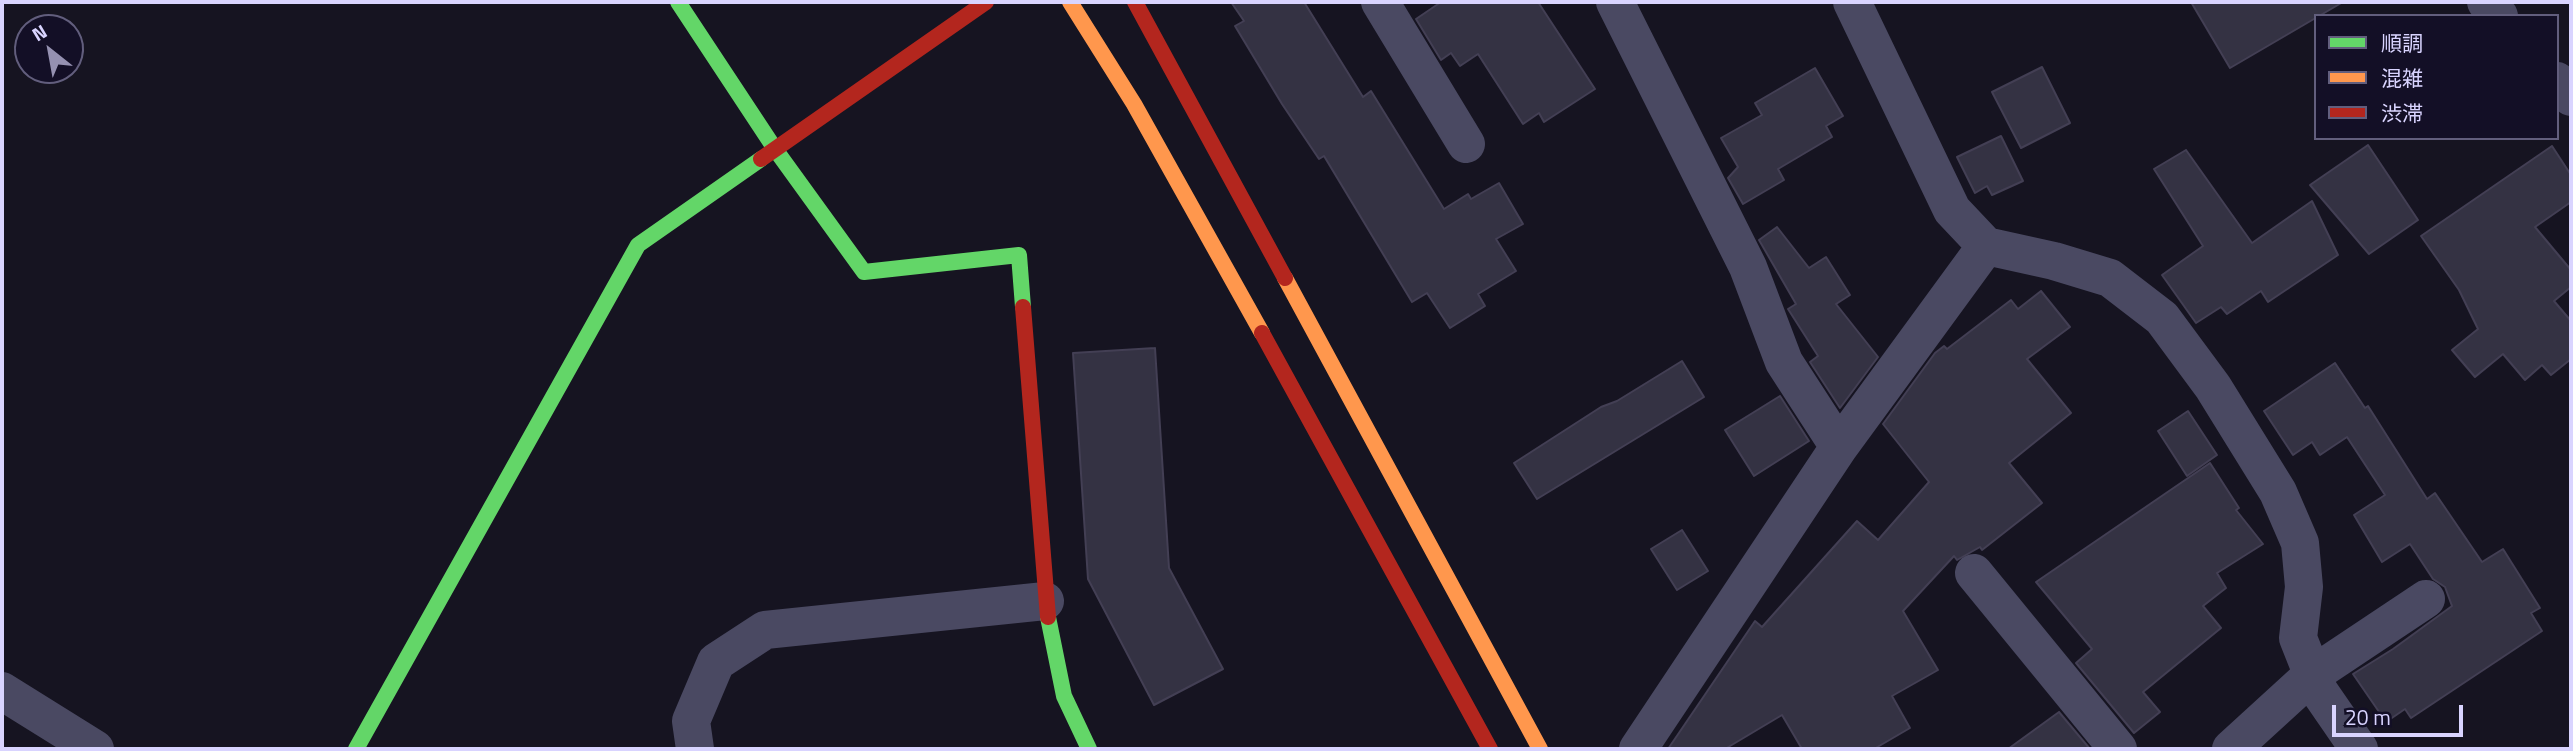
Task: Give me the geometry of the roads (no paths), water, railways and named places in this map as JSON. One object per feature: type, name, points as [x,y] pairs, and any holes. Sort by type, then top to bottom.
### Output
[{"type":"street","points":[[678,2],[775,149],[864,272],[1019,255],[1045,601],[1064,696],[1089,749]]},
{"type":"street","points":[[356,749],[638,245],[986,2]]},
{"type":"street","points":[[1070,2],[1134,104],[1337,465],[1490,749]]},
{"type":"street","points":[[1135,2],[1539,749]]},
{"type":"street","points":[[1380,2],[1466,144]]},
{"type":"street","points":[[1615,2],[1748,267],[1784,362],[1839,447]]},
{"type":"street","points":[[1852,2],[1952,210],[1986,246],[2054,261],[2110,278],[2162,318],[2220,398],[2278,492],[2300,543],[2304,587],[2298,638],[2319,691],[2358,749]]},
{"type":"street","points":[[2559,84],[2571,97]]},
{"type":"street","points":[[1638,749],[1839,447],[1986,246]]},
{"type":"street","points":[[1974,573],[2118,749]]},
{"type":"street","points":[[2231,749],[2312,675],[2426,599]]},
{"type":"street","points":[[695,749],[691,721],[716,662],[765,629],[1045,601]]},
{"type":"street","points":[[2,691],[95,749]]}]
